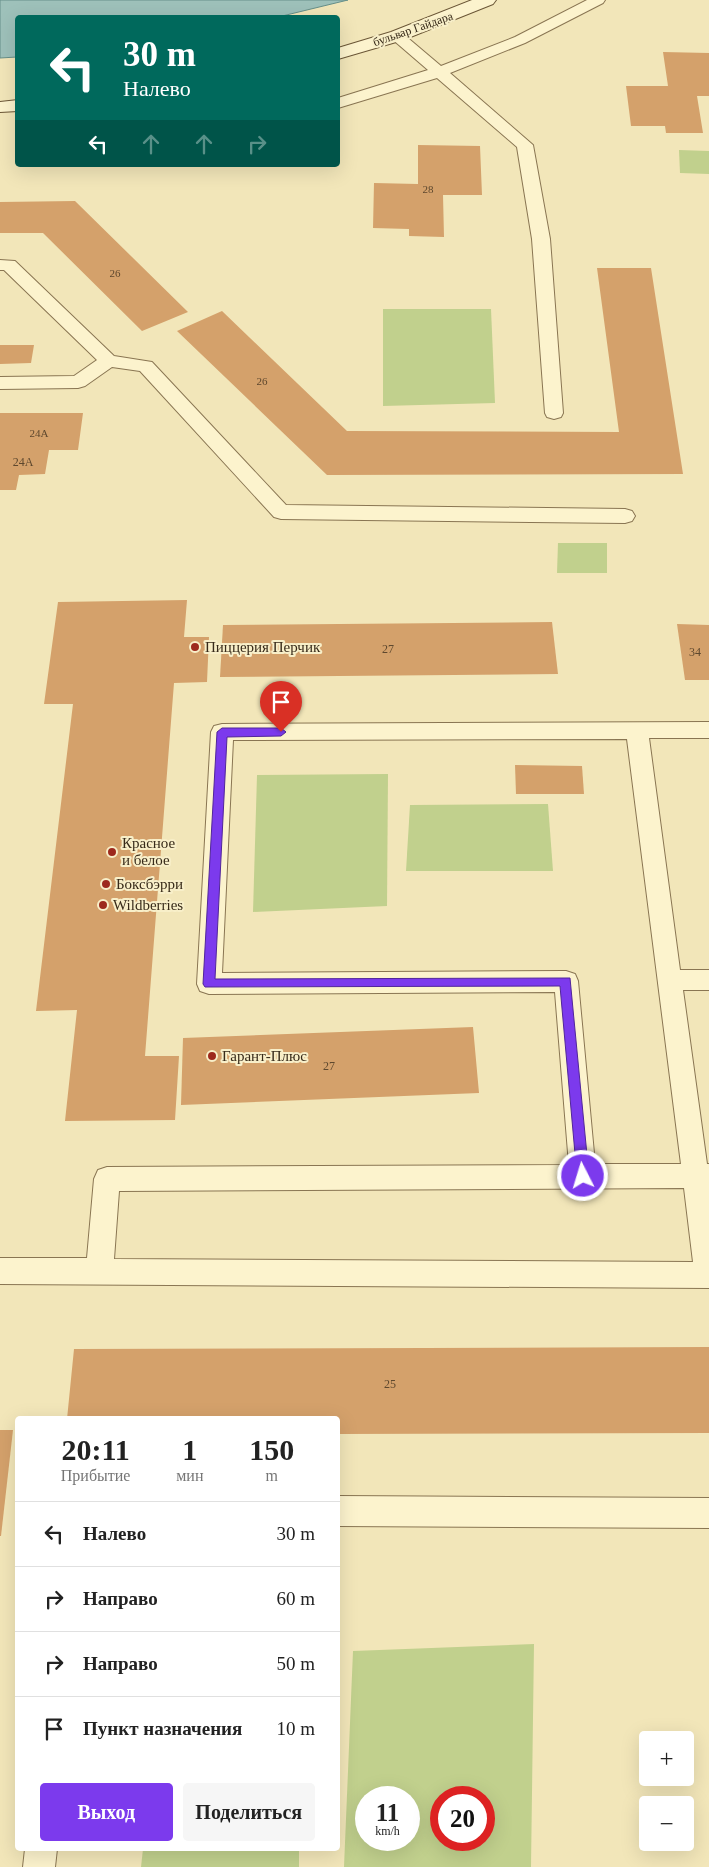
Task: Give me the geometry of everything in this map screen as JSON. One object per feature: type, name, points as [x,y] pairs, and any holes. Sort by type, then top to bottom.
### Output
[{"type":"street","name":"бульвар Гайдара","points":[[340,53],[397,36],[487,0]]},
{"type":"street","points":[[0,107],[15,105]]},
{"type":"lane","points":[[340,102],[439,72],[520,40],[598,0]]},
{"type":"lane","points":[[397,36],[525,145],[541,239],[554,413]]},
{"type":"lane","points":[[0,265],[9,265],[109,360],[146,366],[281,512],[625,516]]},
{"type":"lane","points":[[0,383],[78,382],[109,360]]},
{"type":"lane","points":[[0,1271],[708,1275],[702,1176],[670,980],[637,730]]},
{"type":"lane","points":[[583,1176],[566,981],[209,984],[222,732],[709,730]]},
{"type":"lane","points":[[670,980],[709,980]]},
{"type":"lane","points":[[99,1273],[107,1180],[702,1176]]},
{"type":"lane","points":[[340,1511],[709,1513]]},
{"type":"lane","points":[[39,1867],[41,1851]]},
{"type":"green space","points":[[679,150],[709,151],[709,174],[680,173]]},
{"type":"green space","points":[[383,309],[491,309],[495,403],[383,406]]},
{"type":"green space","points":[[558,543],[607,543],[607,573],[557,573]]},
{"type":"green space","points":[[388,774],[387,906],[253,912],[257,775]]},
{"type":"green space","points":[[548,804],[553,871],[406,871],[410,805]]},
{"type":"green space","points":[[534,1644],[531,1867],[344,1867],[353,1651]]},
{"type":"green space","points":[[143,1851],[299,1851],[299,1867],[141,1867]]},
{"type":"water","points":[[0,0],[348,0],[286,15],[15,15],[15,57],[0,58]]},
{"type":"building","points":[[663,52],[709,53],[709,96],[697,96],[703,133],[666,133],[665,126],[631,126],[626,86],[668,86]]},
{"type":"building","points":[[418,145],[480,146],[482,195],[443,195],[444,237],[409,236],[409,229],[373,228],[374,183],[418,184]]},
{"type":"building","points":[[75,201],[188,312],[142,331],[43,233],[0,233],[0,202]]},
{"type":"building","points":[[597,268],[651,268],[683,474],[327,475],[177,331],[222,311],[347,431],[619,432]]},
{"type":"building","points":[[0,345],[34,345],[31,363],[0,364]]},
{"type":"building","points":[[0,413],[83,413],[78,450],[49,450],[45,474],[19,475],[16,490],[0,490]]},
{"type":"building","points":[[187,600],[184,637],[209,637],[207,682],[174,683],[145,1056],[179,1056],[175,1120],[65,1121],[77,1010],[36,1011],[73,704],[44,704],[58,602]]},
{"type":"building","points":[[552,622],[558,674],[220,677],[223,625]]},
{"type":"building","points":[[677,624],[709,625],[709,680],[685,680]]},
{"type":"building","points":[[515,765],[582,766],[584,794],[516,794]]},
{"type":"building","points":[[473,1027],[479,1093],[181,1105],[183,1038]]},
{"type":"building","points":[[709,1347],[709,1433],[340,1434],[340,1416],[67,1416],[74,1349]]},
{"type":"building","points":[[0,1430],[13,1430],[1,1536],[0,1536]]},
{"type":"place","name":"Пиццерия Перчик","points":[[195,647]]},
{"type":"place","name":"Красное и белое","points":[[112,852]]},
{"type":"place","name":"Боксбэрри","points":[[106,884]]},
{"type":"place","name":"Wildberries","points":[[103,905]]},
{"type":"place","name":"Гарант-Плюс","points":[[212,1056]]},
{"type":"route","points":[[281,732],[222,732],[209,984],[566,981],[583,1176]]}]
